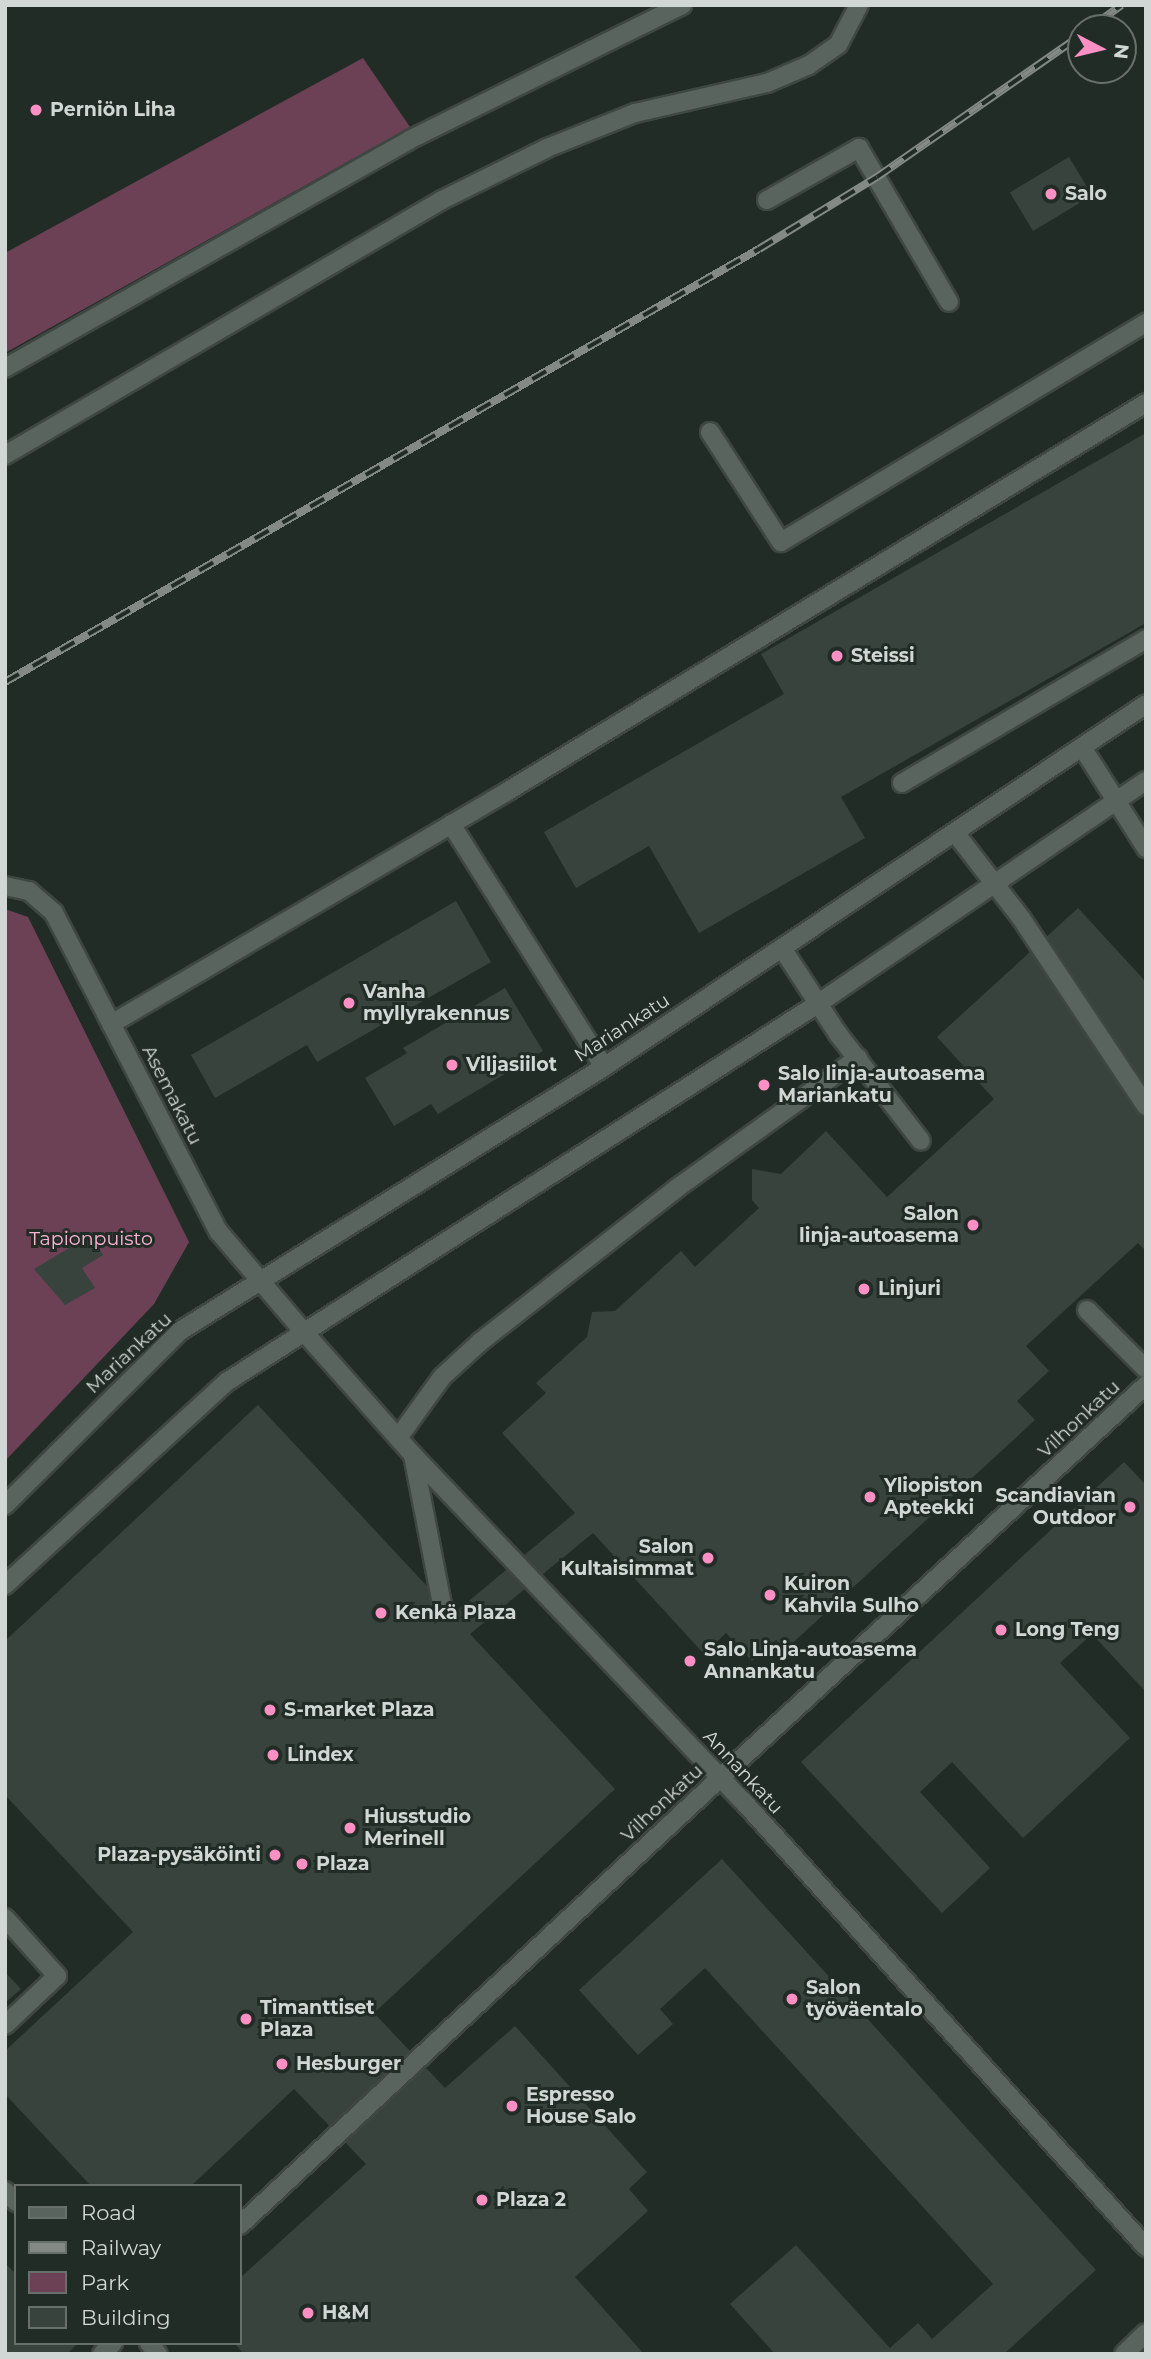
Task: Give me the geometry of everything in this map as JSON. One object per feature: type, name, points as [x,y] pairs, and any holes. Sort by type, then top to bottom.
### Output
[{"type":"main road","points":[[5,368],[409,140],[682,5]]},
{"type":"main road","points":[[5,455],[442,200],[547,148],[635,113],[768,83],[809,65],[838,45],[859,5]]},
{"type":"main road","points":[[767,200],[859,148],[949,302]]},
{"type":"main road","points":[[710,432],[781,542],[1146,323]]},
{"type":"main road","points":[[111,1024],[452,824],[1146,403]]},
{"type":"main road","points":[[902,783],[1146,639]]},
{"type":"main road","name":"Mariankatu","points":[[5,1505],[180,1331],[604,1067],[956,834],[1146,704]]},
{"type":"main road","points":[[1082,747],[1146,848]]},
{"type":"main road","points":[[5,1585],[228,1381],[819,1003],[1146,781]]},
{"type":"main road","points":[[452,824],[604,1067]]},
{"type":"main road","points":[[956,834],[994,884],[1146,1106]]},
{"type":"main road","name":"Asemakatu","points":[[5,886],[29,891],[54,913],[219,1232],[303,1331]]},
{"type":"main road","points":[[782,948],[858,1058],[921,1141]]},
{"type":"main road","points":[[398,1438],[442,1377],[480,1342],[677,1188],[858,1058]]},
{"type":"main road","points":[[1087,1310],[1146,1369]]},
{"type":"main road","name":"Annankatu","points":[[303,1331],[412,1455],[720,1778],[1146,2247]]},
{"type":"main road","name":"Vilhonkatu","points":[[242,2223],[1146,1385]]},
{"type":"main road","points":[[412,1455],[442,1604]]},
{"type":"main road","points":[[5,1918],[57,1976],[5,2025]]},
{"type":"main road","points":[[1124,2354],[1146,2333]]},
{"type":"green space","points":[[363,58],[410,127],[5,353],[5,253]]},
{"type":"green space","name":"Tapionpuisto","points":[[5,909],[28,917],[189,1242],[154,1304],[5,1461]]},
{"type":"building","name":"Salo","points":[[1069,157],[1092,196],[1033,231],[1010,193]]},
{"type":"building","points":[[1146,433],[1146,623],[841,797],[865,838],[699,933],[649,846],[576,888],[544,832],[784,694],[761,654]]},
{"type":"building","name":"Vanha myllyrakennus","points":[[456,901],[491,962],[317,1062],[307,1045],[215,1098],[191,1055]]},
{"type":"building","points":[[1078,908],[1146,982],[1146,1251],[1138,1243],[1026,1346],[1049,1371],[1017,1401],[1035,1420],[785,1650],[776,1640],[752,1661],[726,1633],[704,1654],[593,1533],[470,1634],[615,1789],[374,2013],[445,2088],[515,2026],[647,2172],[629,2189],[648,2211],[575,2277],[644,2354],[244,2354],[236,2345],[242,2345],[242,2276],[366,2164],[294,2089],[193,2184],[89,2184],[5,2094],[5,2051],[133,1932],[5,1795],[5,1641],[258,1405],[453,1614],[575,1513],[502,1433],[546,1393],[536,1383],[587,1337],[592,1312],[615,1311],[681,1251],[695,1267],[759,1208],[752,1200],[752,1169],[781,1174],[826,1131],[887,1197],[994,1099],[937,1037]]},
{"type":"building","name":"Viljasiilot","points":[[505,988],[543,1051],[438,1114],[431,1104],[394,1126],[365,1078],[407,1053],[403,1048]]},
{"type":"building","points":[[91,1235],[103,1255],[82,1268],[95,1288],[65,1305],[34,1269]]},
{"type":"building","points":[[1124,1462],[1146,1485],[1146,1692],[1092,1634],[1060,1663],[1130,1738],[1023,1838],[952,1762],[920,1792],[990,1868],[942,1913],[801,1762]]},
{"type":"building","points":[[722,1859],[1096,2270],[1004,2354],[775,2354],[730,2304],[796,2245],[890,2348],[918,2323],[932,2339],[993,2284],[705,1968],[660,2009],[673,2024],[638,2055],[579,1990]]},
{"type":"building","points":[[5,1972],[21,1989],[5,2003]]},
{"type":"building","points":[[5,2263],[14,2272],[14,2345],[76,2345],[67,2354],[5,2354]]},
{"type":"railway","points":[[1109,14],[1122,5]]},
{"type":"railway","points":[[5,682],[759,249],[877,177],[1067,45]]},
{"type":"place","name":"Perniön Liha","points":[[36,110]]},
{"type":"place","name":"Salo","points":[[1051,194]]},
{"type":"place","name":"Steissi","points":[[837,656]]},
{"type":"place","name":"Vanha myllyrakennus","points":[[349,1003]]},
{"type":"place","name":"Viljasiilot","points":[[452,1065]]},
{"type":"place","name":"Salo linja-autoasema Mariankatu","points":[[764,1085]]},
{"type":"place","name":"Salon linja-autoasema","points":[[973,1225]]},
{"type":"place","name":"Linjuri","points":[[864,1289]]},
{"type":"place","name":"Yliopiston Apteekki","points":[[870,1497]]},
{"type":"place","name":"Scandiavian Outdoor","points":[[1130,1507]]},
{"type":"place","name":"Salon Kultaisimmat","points":[[708,1558]]},
{"type":"place","name":"Kuiron Kahvila Sulho","points":[[770,1595]]},
{"type":"place","name":"Kenkä Plaza","points":[[381,1613]]},
{"type":"place","name":"Long Teng","points":[[1001,1630]]},
{"type":"place","name":"Salo Linja-autoasema Annankatu","points":[[690,1661]]},
{"type":"place","name":"S-market Plaza","points":[[270,1710]]},
{"type":"place","name":"Lindex","points":[[273,1755]]},
{"type":"place","name":"Hiusstudio Merinell","points":[[350,1828]]},
{"type":"place","name":"Plaza-pysäköinti","points":[[275,1855]]},
{"type":"place","name":"Plaza","points":[[302,1864]]},
{"type":"place","name":"Salon työväentalo","points":[[792,1999]]},
{"type":"place","name":"Timanttiset Plaza","points":[[246,2019]]},
{"type":"place","name":"Hesburger","points":[[282,2064]]},
{"type":"place","name":"Espresso House Salo","points":[[512,2106]]},
{"type":"place","name":"Plaza 2","points":[[482,2200]]},
{"type":"place","name":"H&M","points":[[308,2313]]}]
